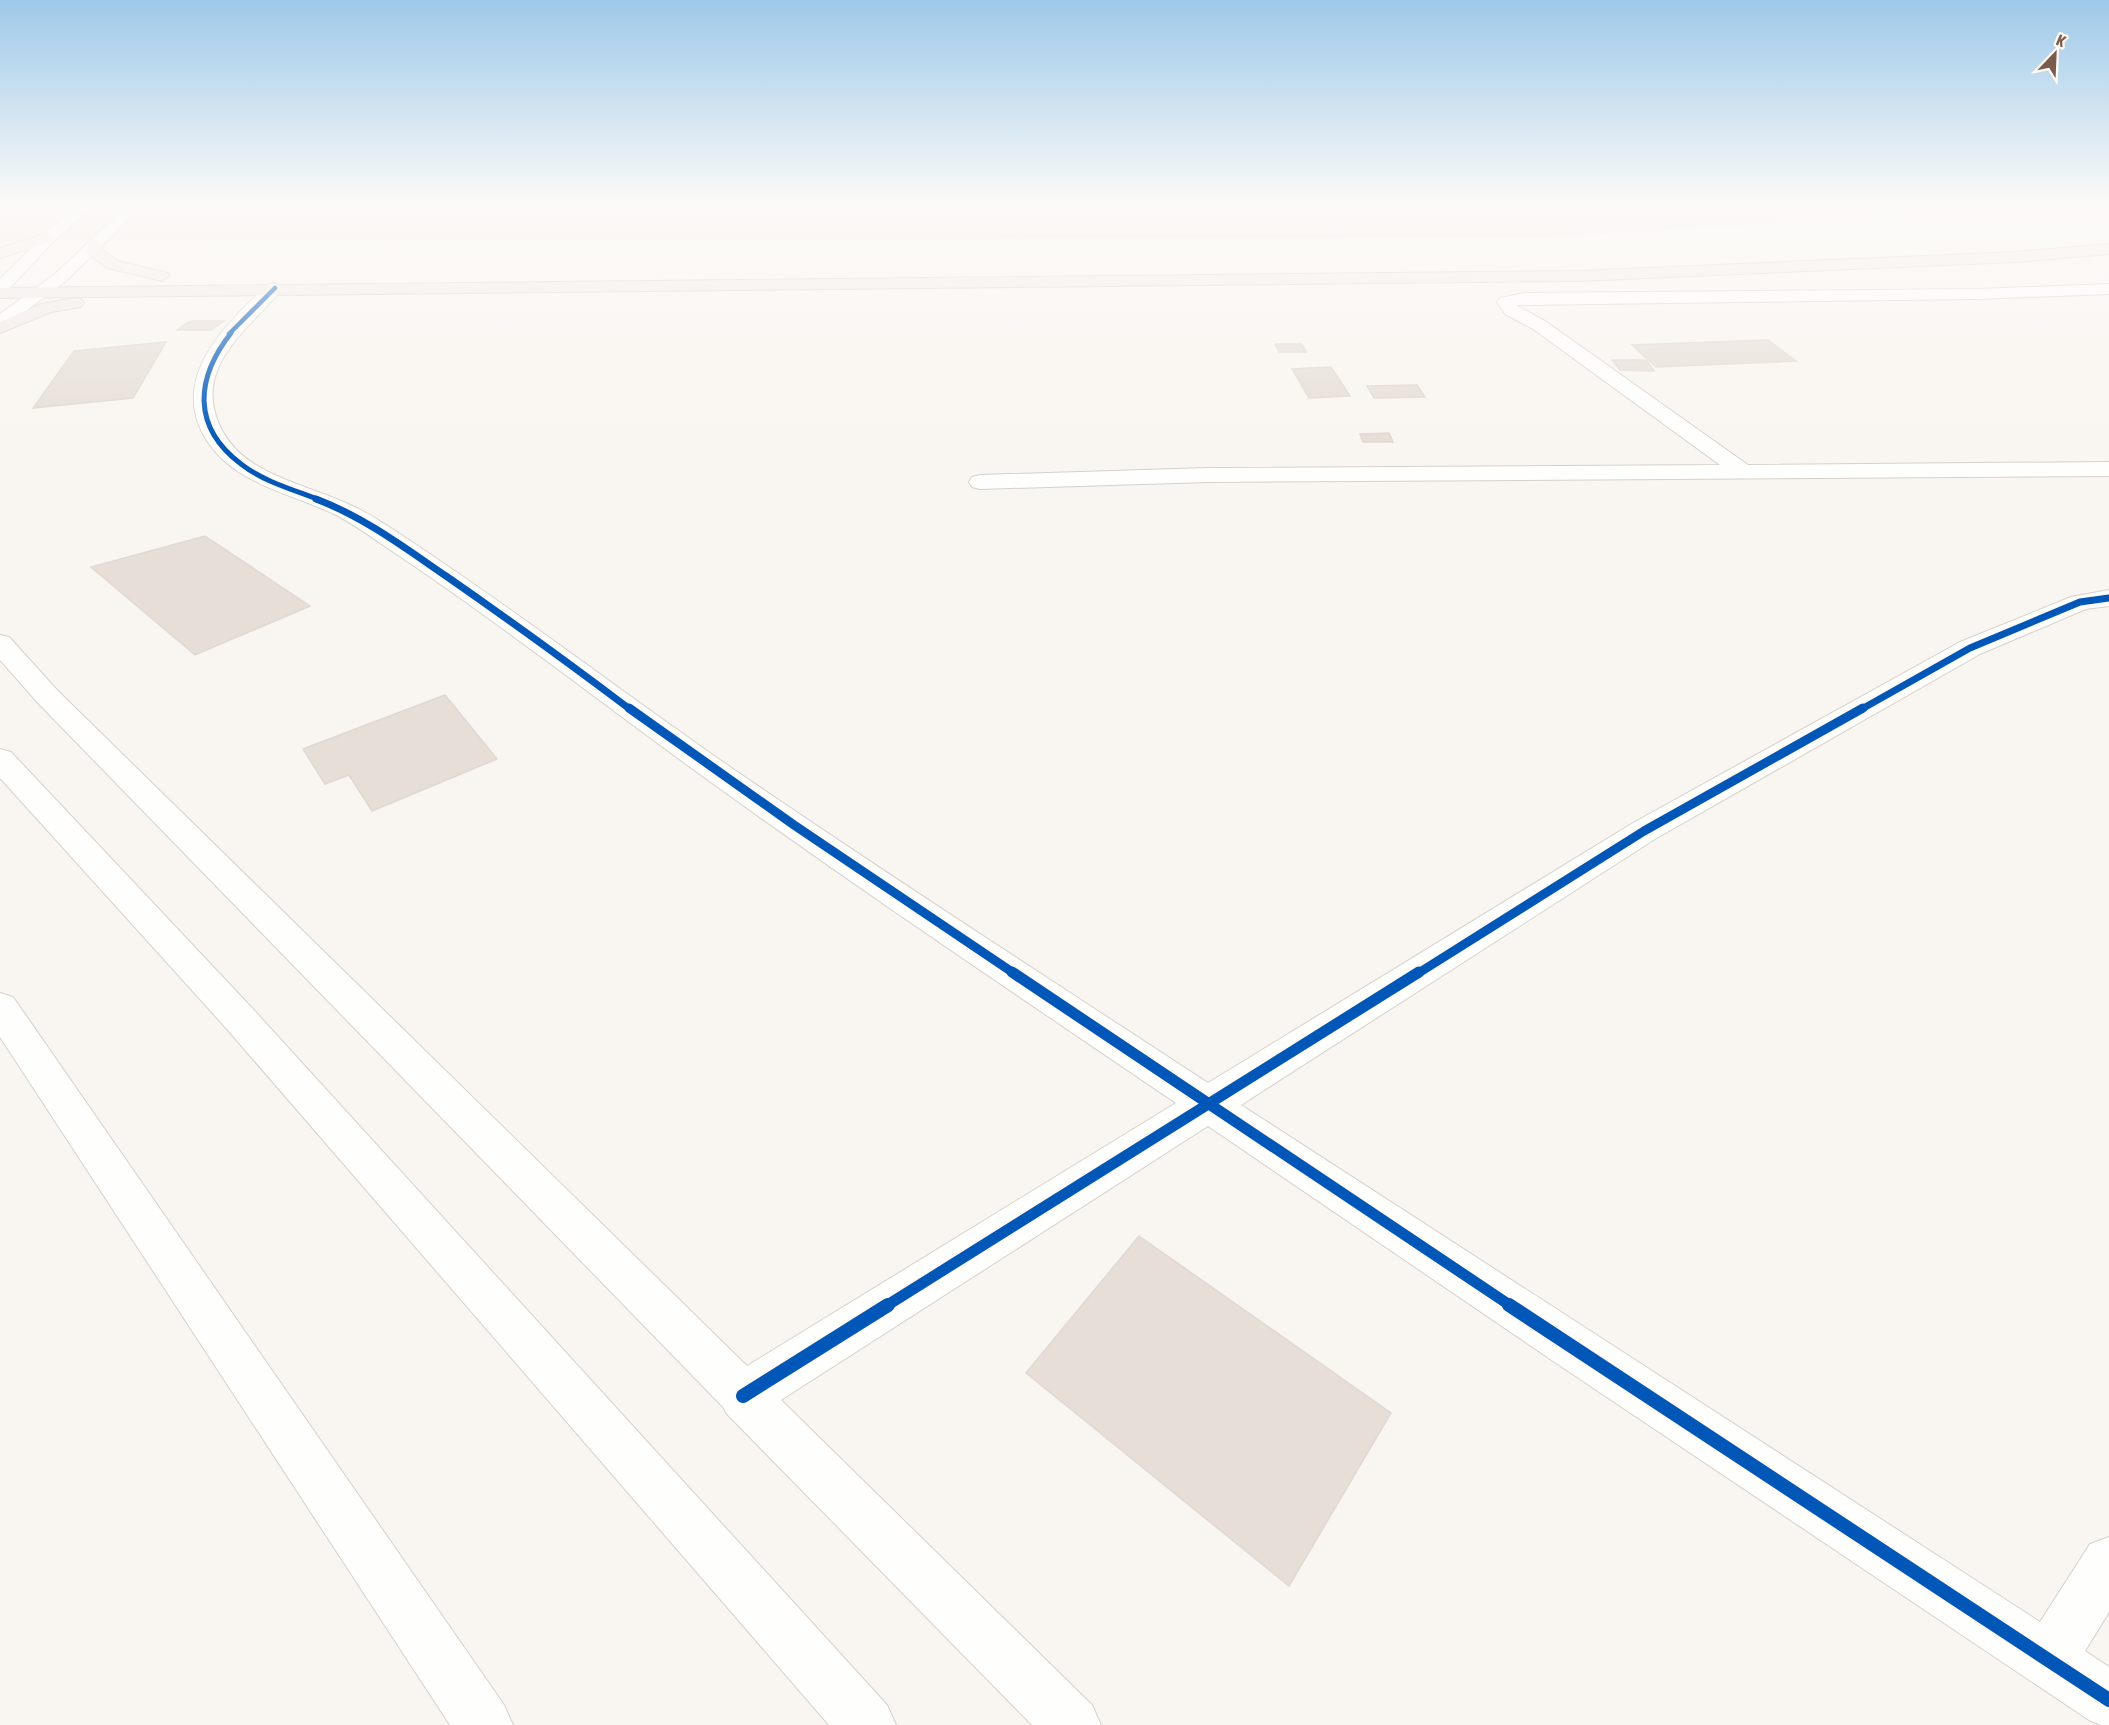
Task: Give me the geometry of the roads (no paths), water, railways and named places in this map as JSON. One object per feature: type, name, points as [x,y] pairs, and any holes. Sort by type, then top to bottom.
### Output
[{"type":"highway","points":[[3,284],[41,291],[873,282]]},
{"type":"highway","points":[[0,328],[47,308],[149,290]]},
{"type":"street","points":[[0,322],[53,282]]},
{"type":"street","points":[[275,288],[228,333],[214,354],[205,382],[204,399],[209,425],[224,448],[238,461],[279,485],[354,515],[515,624],[712,768],[1209,1105],[2109,1700]]},
{"type":"street","points":[[1745,473],[1539,325],[1511,310],[1506,302],[1524,298],[1978,294],[2109,289]]},
{"type":"street","points":[[980,482],[1208,475],[2109,469]]},
{"type":"street","points":[[743,1396],[1644,831],[1970,648],[2080,602],[2109,598]]},
{"type":"street","points":[[0,643],[48,697],[1072,1725]]},
{"type":"street","points":[[0,759],[239,1018],[867,1725]]},
{"type":"street","points":[[0,1007],[484,1725]]},
{"type":"street","points":[[2048,1660],[2109,1563]]}]
